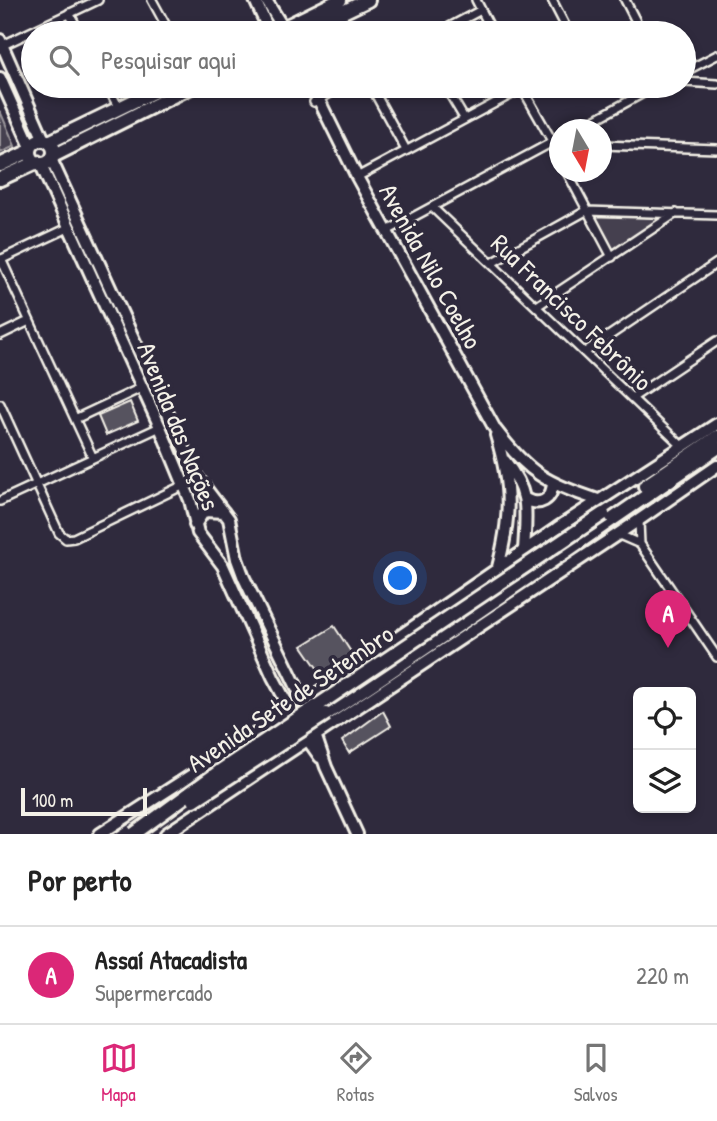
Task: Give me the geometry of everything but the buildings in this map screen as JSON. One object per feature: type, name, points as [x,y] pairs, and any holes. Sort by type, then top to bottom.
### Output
[{"type":"main road","points":[[255,0],[265,21]]},
{"type":"main road","points":[[266,0],[280,21]]},
{"type":"main road","points":[[300,21],[340,0]]},
{"type":"main road","points":[[324,21],[368,0]]},
{"type":"main road","points":[[1,44],[21,86]]},
{"type":"main road","name":"Avenida das Nações","points":[[0,78],[197,477],[224,512],[232,528],[237,559],[244,578],[304,702],[312,738]]},
{"type":"main road","points":[[0,179],[53,148],[27,98]]},
{"type":"main road","points":[[40,156],[36,141],[47,141],[139,98]]},
{"type":"main road","points":[[0,165],[40,156],[167,98]]},
{"type":"main road","name":"Avenida Nilo Coelho","points":[[316,101],[495,429]]},
{"type":"main road","name":"Avenida das Nações","points":[[40,156],[68,228],[160,427],[190,500],[201,540],[223,566],[285,700],[312,738]]},
{"type":"main road","name":"Avenida Sete de Setembro","points":[[304,702],[598,500],[717,424]]},
{"type":"main road","points":[[495,429],[509,500],[505,541],[497,571]]},
{"type":"main road","points":[[495,429],[523,463],[553,483],[598,500]]},
{"type":"main road","name":"Avenida Sete de Setembro","points":[[145,834],[417,654],[717,437]]},
{"type":"main road","name":"Avenida Sete de Setembro","points":[[134,834],[220,771],[522,569],[717,448]]},
{"type":"main road","points":[[503,459],[517,476],[525,499],[522,569]]},
{"type":"main road","name":"Avenida Sete de Setembro","points":[[166,834],[717,466]]},
{"type":"main road","points":[[525,499],[537,503],[546,500],[551,495],[553,483]]},
{"type":"main road","points":[[195,524],[204,511],[224,512]]},
{"type":"main road","points":[[297,687],[310,691],[323,688]]},
{"type":"main road","name":"Avenida Sete de Setembro","points":[[100,834],[291,711]]},
{"type":"main road","points":[[312,738],[357,834]]},
{"type":"street","points":[[51,21],[98,0]]},
{"type":"street","points":[[152,0],[163,21]]},
{"type":"street","points":[[476,0],[487,21]]},
{"type":"street","points":[[552,0],[563,21]]},
{"type":"street","points":[[625,0],[635,21]]},
{"type":"street","points":[[460,21],[481,10]]},
{"type":"street","points":[[69,13],[73,21]]},
{"type":"street","points":[[1,44],[21,35]]},
{"type":"street","points":[[696,66],[717,55]]},
{"type":"street","points":[[696,83],[717,84]]},
{"type":"street","points":[[114,98],[119,108]]},
{"type":"street","points":[[316,101],[321,98]]},
{"type":"street","points":[[378,98],[406,150]]},
{"type":"street","points":[[452,98],[464,118]]},
{"type":"street","points":[[356,177],[502,98]]},
{"type":"street","points":[[529,98],[549,132]]},
{"type":"street","points":[[596,119],[634,98]]},
{"type":"street","points":[[612,145],[717,149]]},
{"type":"street","points":[[387,231],[549,150]]},
{"type":"street","points":[[572,182],[612,257]]},
{"type":"street","name":"Rua Francisco Febrônio","points":[[432,207],[683,447]]},
{"type":"street","points":[[492,262],[586,211],[717,215]]},
{"type":"street","points":[[537,306],[676,213]]},
{"type":"street","points":[[68,228],[0,259],[93,458]]},
{"type":"street","points":[[584,352],[717,263]]},
{"type":"street","points":[[0,335],[29,321]]},
{"type":"street","points":[[632,398],[717,341]]},
{"type":"street","points":[[75,419],[141,388]]},
{"type":"street","points":[[0,404],[59,533],[66,539],[74,538],[184,485]]},
{"type":"street","points":[[0,501],[160,427]]},
{"type":"street","points":[[639,520],[640,544],[717,657]]},
{"type":"street","points":[[617,534],[640,544]]},
{"type":"shaded area","points":[[0,111],[15,146],[0,153]]},
{"type":"shaded area","points":[[588,212],[670,214],[613,250]]},
{"type":"place","name":"Assaí Atacadista","points":[[668,648]]}]
